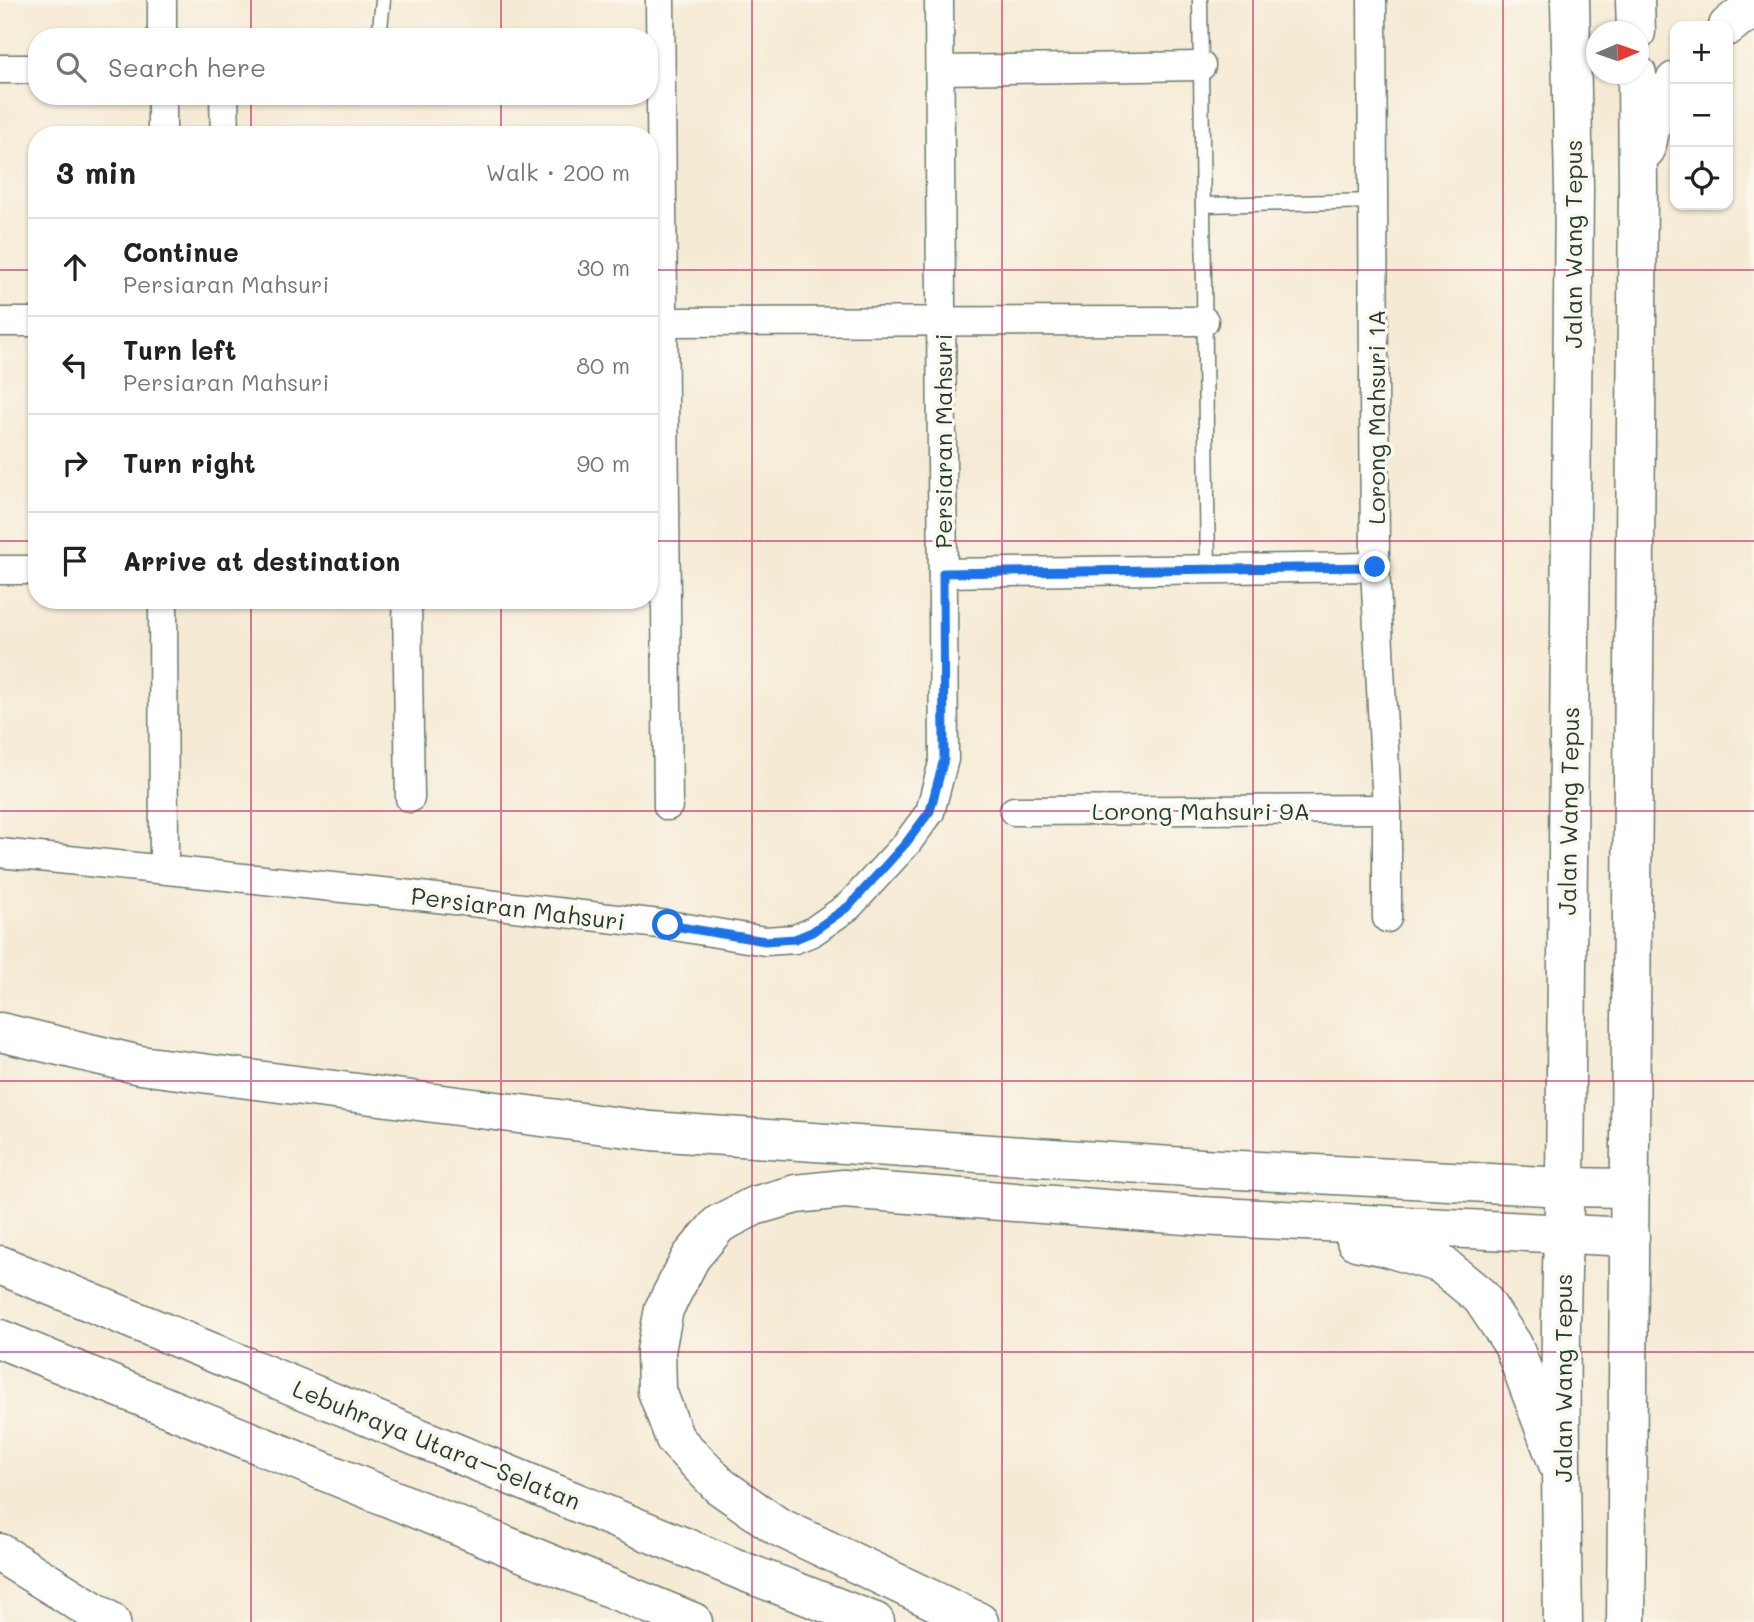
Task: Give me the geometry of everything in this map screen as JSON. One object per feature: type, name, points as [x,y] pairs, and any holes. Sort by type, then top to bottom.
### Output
[{"type":"main road","name":"Jalan Wang Tepus","points":[[1563,1622],[1561,1472],[1574,189],[1570,0]]},
{"type":"main road","points":[[1635,0],[1636,21]]},
{"type":"main road","points":[[1733,22],[1754,11]]},
{"type":"main road","points":[[1626,1622],[1637,84]]},
{"type":"main road","points":[[1638,188],[1652,121],[1674,84]]},
{"type":"main road","points":[[0,1032],[140,1065],[652,1131],[1201,1168],[1629,1188]]},
{"type":"main road","points":[[979,1622],[777,1527],[720,1486],[675,1438],[657,1391],[656,1351],[664,1309],[691,1257],[719,1224],[754,1206],[796,1194],[844,1189],[1199,1216],[1630,1237]]},
{"type":"main road","points":[[1199,1216],[1382,1246],[1441,1264],[1481,1297],[1513,1345],[1561,1472]]},
{"type":"main road","name":"Lebuhraya Utara–Selatan","points":[[0,1265],[732,1567],[875,1622]]},
{"type":"main road","points":[[0,1339],[693,1622]]},
{"type":"main road","points":[[0,1553],[111,1622]]},
{"type":"street","points":[[162,0],[162,28]]},
{"type":"street","points":[[658,28],[660,0]]},
{"type":"street","name":"Persiaran Mahsuri","points":[[0,853],[668,925],[765,941],[795,939],[812,932],[849,906],[898,852],[930,811],[944,759],[939,0]]},
{"type":"street","name":"Lorong Mahsuri 1A","points":[[1372,0],[1375,567],[1387,809],[1387,918]]},
{"type":"street","points":[[941,69],[1201,66]]},
{"type":"street","points":[[0,69],[28,69]]},
{"type":"street","points":[[162,105],[162,126]]},
{"type":"street","points":[[224,105],[225,126]]},
{"type":"street","points":[[655,105],[655,126]]},
{"type":"street","points":[[658,322],[1205,321]]},
{"type":"street","points":[[0,322],[28,322]]},
{"type":"street","points":[[658,403],[668,806]]},
{"type":"street","points":[[943,573],[1375,567]]},
{"type":"street","points":[[0,570],[28,570]]},
{"type":"street","points":[[163,609],[164,869]]},
{"type":"street","points":[[407,609],[410,798]]},
{"type":"street","name":"Lorong Mahsuri 9A","points":[[1014,811],[1387,809]]},
{"type":"lane","points":[[380,28],[383,0]]},
{"type":"lane","points":[[1200,0],[1208,570]]},
{"type":"lane","points":[[1203,205],[1375,201]]},
{"type":"route","points":[[668,925],[765,941],[795,939],[812,932],[849,906],[906,843],[930,811],[944,759],[943,573],[1375,567]]}]
